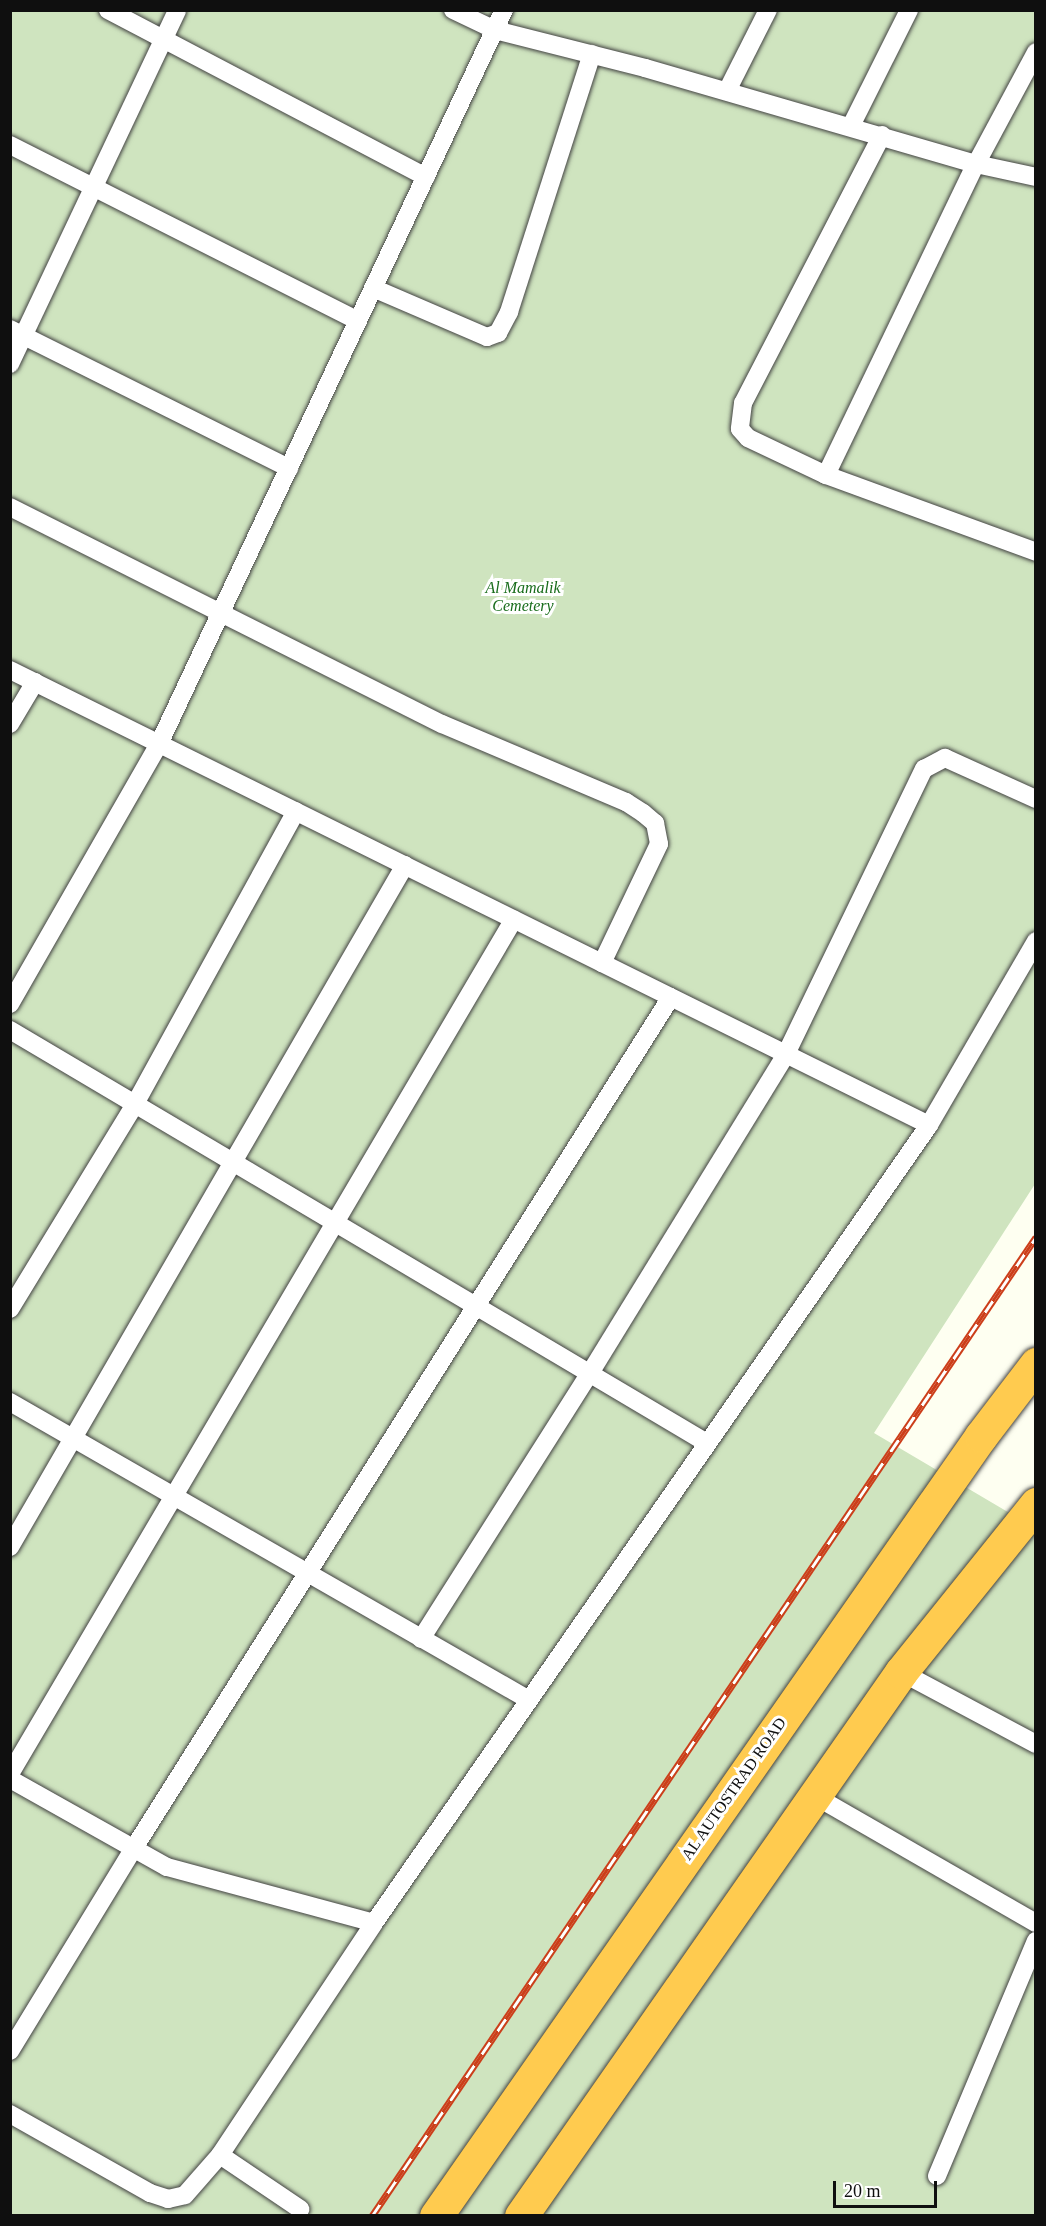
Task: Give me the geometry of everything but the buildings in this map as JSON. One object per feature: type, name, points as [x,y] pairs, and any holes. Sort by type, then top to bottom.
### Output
[{"type":"highway","name":"AL AUTOSTRAD ROAD","points":[[436,2216],[968,1455],[1035,1364]]},
{"type":"highway","points":[[521,2216],[902,1672],[1035,1504]]},
{"type":"lane","points":[[108,10],[426,177]]},
{"type":"lane","points":[[10,364],[17,332],[94,186],[177,10]]},
{"type":"lane","points":[[453,10],[495,30],[727,91],[976,164],[1035,177]]},
{"type":"lane","points":[[10,1004],[159,744],[504,10]]},
{"type":"lane","points":[[727,91],[768,10]]},
{"type":"lane","points":[[851,126],[909,10]]},
{"type":"lane","points":[[826,475],[976,164],[1035,52]]},
{"type":"lane","points":[[373,288],[487,337],[498,333],[509,312],[592,54]]},
{"type":"lane","points":[[882,135],[743,403],[739,419],[740,429],[748,438],[826,475],[1035,552]]},
{"type":"lane","points":[[10,145],[358,321]]},
{"type":"lane","points":[[17,332],[289,468]]},
{"type":"lane","points":[[10,507],[222,611],[442,724],[626,802],[655,823],[659,844],[602,963]]},
{"type":"lane","points":[[10,670],[929,1125]]},
{"type":"lane","points":[[10,724],[35,682]]},
{"type":"lane","points":[[421,1639],[590,1373],[786,1054],[924,769],[945,758],[1035,799]]},
{"type":"lane","points":[[10,1309],[135,1104],[296,811]]},
{"type":"lane","points":[[10,1547],[405,866]]},
{"type":"lane","points":[[374,1923],[167,1867],[10,1776],[514,919]]},
{"type":"lane","points":[[10,2114],[168,2199],[185,2195],[220,2155],[374,1923],[929,1125],[1035,941]]},
{"type":"lane","points":[[10,2051],[306,1573],[671,997]]},
{"type":"lane","points":[[10,1030],[707,1443]]},
{"type":"lane","points":[[10,1402],[528,1700]]},
{"type":"lane","points":[[902,1672],[1035,1744]]},
{"type":"lane","points":[[815,1796],[1035,1923]]},
{"type":"lane","points":[[937,2176],[1035,1941]]},
{"type":"lane","points":[[220,2155],[300,2209]]},
{"type":"green space","name":"Al Mamalik Cemetery","points":[[11,11],[1035,11],[1035,1184],[874,1433],[1035,1528],[1035,2215],[11,2216]]},
{"type":"railway","points":[[372,2216],[1036,1237]]}]
